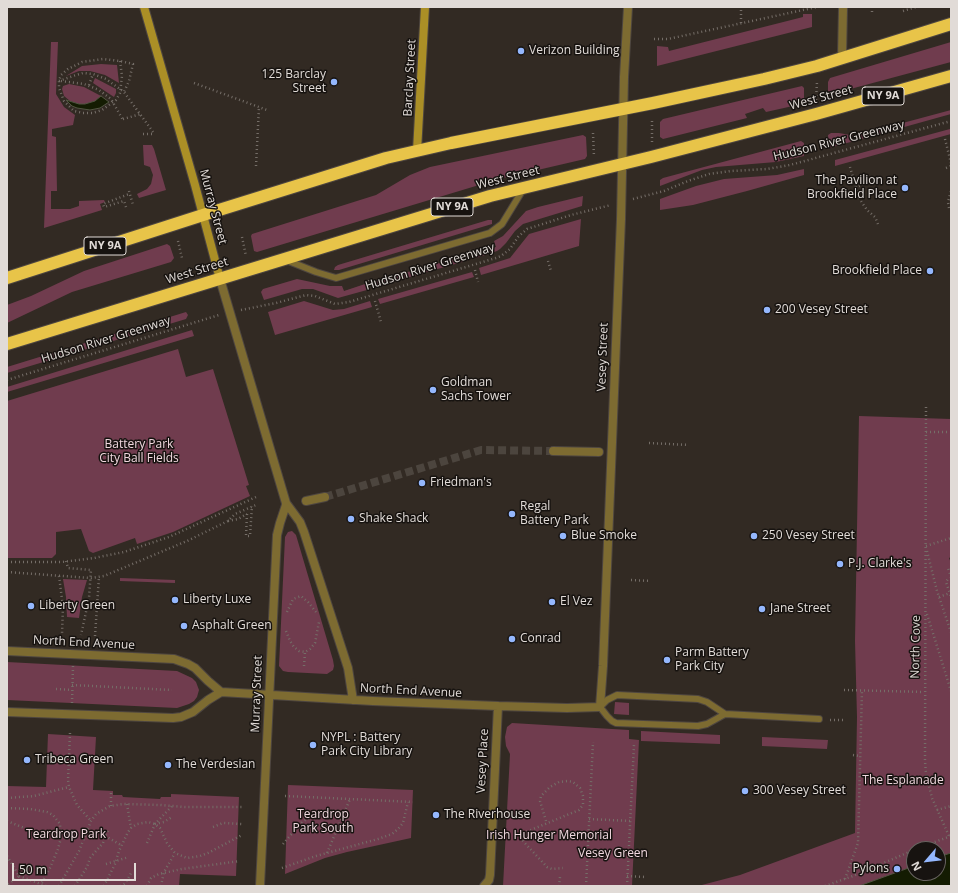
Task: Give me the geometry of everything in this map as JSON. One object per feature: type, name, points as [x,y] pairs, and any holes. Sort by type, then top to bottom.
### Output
[{"type":"highway","name":"NY 9A","points":[[7,278],[203,214],[362,165],[417,150],[764,79],[842,58],[951,24]]},
{"type":"highway","name":"West Street","points":[[7,344],[462,204],[816,114],[951,76]]},
{"type":"main road","name":"Murray Street","points":[[144,7],[220,279]]},
{"type":"main road","name":"Barclay Street","points":[[417,150],[426,7]]},
{"type":"street","name":"Vesey Street","points":[[600,707],[603,671],[628,7]]},
{"type":"street","points":[[842,58],[843,7]]},
{"type":"street","name":"Murray Street","points":[[220,279],[286,505],[300,522],[304,532],[348,668],[354,700]]},
{"type":"street","points":[[553,451],[599,452]]},
{"type":"street","points":[[306,501],[325,497]]},
{"type":"street","name":"Murray Street","points":[[260,886],[277,535],[286,505]]},
{"type":"street","name":"North End Avenue","points":[[7,651],[174,659],[195,668],[208,682],[221,692],[354,700],[498,706],[567,708],[600,707]]},
{"type":"street","points":[[7,712],[173,718],[181,717],[193,712],[221,692]]},
{"type":"street","name":"Vesey Place","points":[[484,886],[489,880],[490,875],[498,706]]},
{"type":"lane","points":[[284,259],[316,272],[336,278],[490,233],[502,224],[525,187]]},
{"type":"lane","points":[[725,714],[707,724],[698,726],[616,722],[612,721],[600,707],[607,700],[617,695],[698,699],[707,702],[725,714],[819,720]]},
{"type":"path","points":[[741,7],[741,23]]},
{"type":"path","points":[[654,39],[668,39],[817,7]]},
{"type":"path","points":[[872,7],[872,12]]},
{"type":"path","points":[[903,11],[916,7]]},
{"type":"path","points":[[120,61],[122,76],[121,89],[114,103],[102,110],[83,114],[74,111],[66,105],[61,97],[59,88],[59,81],[65,71],[82,62],[96,59],[120,61],[133,64],[129,81],[124,92]]},
{"type":"path","points":[[59,81],[79,74],[93,74],[106,79],[124,92],[153,133],[143,134]]},
{"type":"path","points":[[89,86],[93,74]]},
{"type":"path","points":[[59,81],[89,86],[106,95],[114,103],[123,119],[141,114]]},
{"type":"path","points":[[816,100],[817,82]]},
{"type":"path","points":[[194,83],[268,110]]},
{"type":"path","points":[[256,166],[259,107]]},
{"type":"path","points":[[652,121],[652,143]]},
{"type":"path","name":"Hudson River Greenway","points":[[638,198],[664,191],[709,174],[767,169],[795,164],[951,121]]},
{"type":"path","points":[[593,133],[594,158]]},
{"type":"path","points":[[945,139],[951,163]]},
{"type":"path","points":[[946,168],[951,166]]},
{"type":"path","points":[[850,167],[862,204],[875,217],[878,224]]},
{"type":"path","points":[[856,187],[863,185]]},
{"type":"path","points":[[949,208],[948,202],[951,191]]},
{"type":"path","points":[[126,207],[124,201],[104,207],[103,204],[129,192],[133,205]]},
{"type":"path","name":"Hudson River Greenway","points":[[248,308],[276,303],[306,295],[315,296],[335,304],[349,302],[496,258],[510,249],[518,237],[527,229],[571,215],[607,206]]},
{"type":"path","points":[[242,238],[246,256]]},
{"type":"path","points":[[178,241],[182,258]]},
{"type":"path","points":[[548,261],[551,271]]},
{"type":"path","points":[[475,270],[478,282]]},
{"type":"path","points":[[375,301],[381,322]]},
{"type":"path","name":"Hudson River Greenway","points":[[7,380],[210,317]]},
{"type":"path","points":[[926,407],[926,546],[939,596],[951,632]]},
{"type":"path","points":[[926,432],[951,432]]},
{"type":"path","points":[[649,442],[689,445]]},
{"type":"path","points":[[7,562],[28,563],[66,561],[109,555],[152,544],[256,497]]},
{"type":"path","points":[[228,521],[235,514],[256,504]]},
{"type":"path","points":[[7,572],[91,578],[99,577],[156,555],[228,521],[238,519],[248,514],[246,536],[250,536],[252,506]]},
{"type":"path","points":[[926,546],[951,538]]},
{"type":"path","name":"North Cove","points":[[844,690],[924,692],[926,546]]},
{"type":"path","points":[[66,561],[68,568],[91,570],[89,598],[81,635]]},
{"type":"path","points":[[951,568],[948,568],[951,577],[946,582],[951,597]]},
{"type":"path","points":[[59,576],[63,607],[62,634]]},
{"type":"path","points":[[95,636],[99,577]]},
{"type":"path","points":[[632,580],[651,581]]},
{"type":"path","points":[[939,596],[950,593]]},
{"type":"path","points":[[285,616],[292,601],[298,596],[303,596],[316,612]]},
{"type":"path","points":[[926,611],[951,691]]},
{"type":"path","points":[[284,626],[294,647],[299,651],[305,652],[315,643],[319,622]]},
{"type":"path","points":[[304,666],[305,652]]},
{"type":"path","points":[[72,703],[73,666]]},
{"type":"path","points":[[72,685],[172,690]]},
{"type":"path","points":[[56,689],[72,690]]},
{"type":"path","points":[[845,879],[858,842],[862,690]]},
{"type":"path","points":[[924,692],[926,774],[932,798],[950,836],[937,841]]},
{"type":"path","points":[[828,720],[843,720]]},
{"type":"path","points":[[70,733],[69,787],[77,805],[91,821]]},
{"type":"path","points":[[586,886],[593,742]]},
{"type":"path","points":[[627,886],[634,744]]},
{"type":"path","points":[[853,755],[860,756]]},
{"type":"path","points":[[546,820],[540,801],[542,796],[550,787],[559,782],[568,781],[573,782],[580,788],[583,805],[580,810],[522,835],[523,841],[548,867],[552,869],[563,868]]},
{"type":"path","points":[[7,798],[34,796],[69,787]]},
{"type":"path","points":[[111,791],[111,806]]},
{"type":"path","points":[[285,796],[413,802]]},
{"type":"path","points":[[141,798],[141,804]]},
{"type":"path","points":[[327,853],[350,799]]},
{"type":"path","points":[[282,868],[392,834],[403,823],[408,802]]},
{"type":"path","points":[[127,804],[131,828]]},
{"type":"path","points":[[58,886],[79,851],[91,821],[96,814],[111,806],[141,804],[243,807]]},
{"type":"path","points":[[147,843],[155,824],[172,806]]},
{"type":"path","points":[[937,810],[951,806]]},
{"type":"path","points":[[7,808],[30,809],[47,812],[53,815],[60,824],[61,838],[58,848],[50,868],[41,884]]},
{"type":"path","points":[[283,844],[307,819],[323,813],[343,815]]},
{"type":"path","points":[[155,824],[164,822],[172,817]]},
{"type":"path","points":[[589,819],[630,821]]},
{"type":"path","points":[[7,821],[39,834]]},
{"type":"path","points":[[104,886],[116,861],[121,845],[131,828],[142,822],[155,824],[160,828],[167,843],[175,853],[188,858],[200,856],[242,835]]},
{"type":"path","points":[[213,827],[223,823],[242,824]]},
{"type":"path","points":[[75,886],[87,867],[90,858],[104,843],[105,836],[109,829]]},
{"type":"path","points":[[105,836],[121,845]]},
{"type":"path","points":[[161,886],[164,872],[175,853]]},
{"type":"path","points":[[825,886],[906,853]]},
{"type":"path","points":[[7,856],[19,876],[46,886]]},
{"type":"path","points":[[106,864],[130,857]]},
{"type":"path","points":[[147,886],[154,876],[164,872],[240,861]]},
{"type":"path","points":[[120,886],[124,884],[131,873]]},
{"type":"path","points":[[7,885],[19,876]]},
{"type":"path","points":[[559,886],[560,876]]},
{"type":"path","points":[[627,876],[646,876]]},
{"type":"green space","points":[[803,14],[812,14],[812,27],[657,66],[657,46],[668,47],[669,51],[803,17]]},
{"type":"green space","points":[[51,42],[58,42],[56,94],[64,107],[75,115],[73,125],[52,129],[52,136],[56,137],[57,191],[51,191],[51,209],[70,209],[79,206],[79,201],[104,200],[105,202],[100,204],[102,210],[44,228]]},
{"type":"green space","points":[[951,42],[951,62],[828,95],[828,82],[830,78]]},
{"type":"green space","points":[[101,64],[117,65],[119,83],[105,75],[90,71],[79,71],[66,76],[82,66]]},
{"type":"green space","points":[[95,78],[116,89],[114,97],[93,83]]},
{"type":"green space","points":[[69,84],[84,87],[101,96],[95,101],[85,104],[70,101],[64,96],[62,89],[63,86]]},
{"type":"green space","points":[[802,86],[804,88],[804,101],[802,104],[766,112],[763,108],[745,114],[747,118],[663,139],[660,137],[660,122],[663,119]]},
{"type":"green space","points":[[951,110],[951,114],[829,148],[828,135],[831,133],[858,135]]},
{"type":"green space","points":[[950,129],[951,134],[835,166],[835,160]]},
{"type":"green space","points":[[583,135],[586,137],[587,156],[585,159],[499,179],[257,252],[254,251],[251,236],[252,234],[376,195],[410,175],[430,167]]},
{"type":"green space","points":[[801,141],[804,143],[804,156],[776,162],[716,167],[702,170],[660,186],[660,180],[663,178]]},
{"type":"green space","points":[[143,145],[152,145],[166,190],[139,198],[137,194],[147,189],[151,184],[153,175],[150,167],[144,165]]},
{"type":"green space","points":[[804,169],[804,175],[693,205],[660,210],[660,199],[696,186],[724,179],[777,175]]},
{"type":"green space","points":[[583,196],[582,206],[523,224],[500,249],[476,258],[474,253],[496,247],[494,241],[503,236],[526,211]]},
{"type":"green space","points":[[581,219],[579,246],[481,275],[479,268],[510,258],[529,234]]},
{"type":"green space","points":[[492,220],[492,224],[339,270],[334,270],[338,265]]},
{"type":"green space","points":[[167,244],[170,246],[174,258],[171,262],[72,292],[7,323],[7,305],[31,296],[84,271]]},
{"type":"green space","points":[[467,255],[468,260],[375,287],[373,282]]},
{"type":"green space","points":[[472,272],[474,277],[380,304],[378,299]]},
{"type":"green space","points":[[297,279],[330,286],[342,286],[344,291],[365,284],[367,290],[338,298],[313,289],[302,289],[264,300],[261,292],[263,289]]},
{"type":"green space","points":[[304,301],[333,310],[344,309],[370,301],[372,307],[275,335],[268,312]]},
{"type":"green space","points":[[186,312],[188,315],[186,319],[7,373],[7,367]]},
{"type":"green space","points":[[192,330],[194,336],[7,392],[7,387]]},
{"type":"green space","name":"Battery Park City Ball Fields","points":[[178,349],[186,377],[213,369],[249,485],[246,486],[250,496],[173,532],[137,544],[135,538],[93,553],[89,551],[81,529],[56,532],[56,554],[52,558],[7,558],[7,401]]},
{"type":"green space","name":"The Esplanade","points":[[859,416],[951,419],[951,557],[949,558],[951,563],[951,853],[946,855],[946,841],[906,841],[906,869],[859,886],[698,886],[740,875],[855,833],[857,717],[855,641]]},
{"type":"green space","points":[[292,531],[296,535],[333,660],[333,670],[327,674],[288,672],[283,671],[279,666],[285,537],[288,532]]},
{"type":"green space","points":[[120,578],[175,580],[175,583],[120,581]]},
{"type":"green space","points":[[63,579],[87,580],[82,597],[79,618],[67,617]]},
{"type":"green space","points":[[7,662],[177,671],[192,678],[196,682],[199,690],[194,701],[177,708],[7,700]]},
{"type":"green space","points":[[615,702],[629,703],[629,715],[614,714]]},
{"type":"green space","name":"Irish Hunger Memorial","points":[[512,723],[629,730],[629,739],[639,740],[632,886],[503,886],[510,754],[506,746],[505,737],[507,727]]},
{"type":"green space","points":[[641,731],[720,735],[720,744],[641,741]]},
{"type":"green space","name":"Teardrop Park","points":[[48,734],[96,737],[93,790],[113,791],[113,795],[122,795],[123,797],[160,799],[161,797],[171,797],[171,794],[239,797],[236,876],[180,874],[179,886],[7,886],[7,786],[46,787]]},
{"type":"green space","points":[[762,737],[828,740],[827,749],[762,746]]},
{"type":"green space","name":"Teardrop Park South","points":[[288,785],[413,790],[411,838],[325,858],[285,874]]},
{"type":"shaded area","points":[[101,96],[109,102],[100,108],[90,110],[72,106],[66,100],[79,104],[85,104],[95,101]]},
{"type":"shaded area","points":[[951,853],[951,886],[859,886],[906,869],[906,881],[946,881],[946,855]]},
{"type":"tunnel","points":[[325,497],[481,450],[553,451]]},
{"type":"place","name":"Verizon Building","points":[[521,51]]},
{"type":"place","name":"125 Barclay Street","points":[[334,82]]},
{"type":"place","name":"The Pavilion at Brookfield Place","points":[[905,188]]},
{"type":"place","name":"Brookfield Place","points":[[930,271]]},
{"type":"place","name":"200 Vesey Street","points":[[767,310]]},
{"type":"place","name":"Goldman Sachs Tower","points":[[433,390]]},
{"type":"place","name":"Friedman's","points":[[422,483]]},
{"type":"place","name":"Regal Battery Park","points":[[512,514]]},
{"type":"place","name":"Shake Shack","points":[[351,519]]},
{"type":"place","name":"Blue Smoke","points":[[563,536]]},
{"type":"place","name":"250 Vesey Street","points":[[754,536]]},
{"type":"place","name":"P.J. Clarke's","points":[[840,564]]},
{"type":"place","name":"Liberty Luxe","points":[[175,600]]},
{"type":"place","name":"El Vez","points":[[552,602]]},
{"type":"place","name":"Liberty Green","points":[[31,606]]},
{"type":"place","name":"Jane Street","points":[[762,609]]},
{"type":"place","name":"Asphalt Green","points":[[184,626]]},
{"type":"place","name":"Conrad","points":[[512,639]]},
{"type":"place","name":"Parm Battery Park City","points":[[667,660]]},
{"type":"place","name":"NYPL : Battery Park City Library","points":[[313,745]]},
{"type":"place","name":"Tribeca Green","points":[[27,760]]},
{"type":"place","name":"The Verdesian","points":[[168,765]]},
{"type":"place","name":"300 Vesey Street","points":[[745,791]]},
{"type":"place","name":"The Riverhouse","points":[[436,815]]},
{"type":"place","name":"Pylons","points":[[897,869]]},
{"type":"park label","name":"Vesey Green","points":[[613,854]]}]
